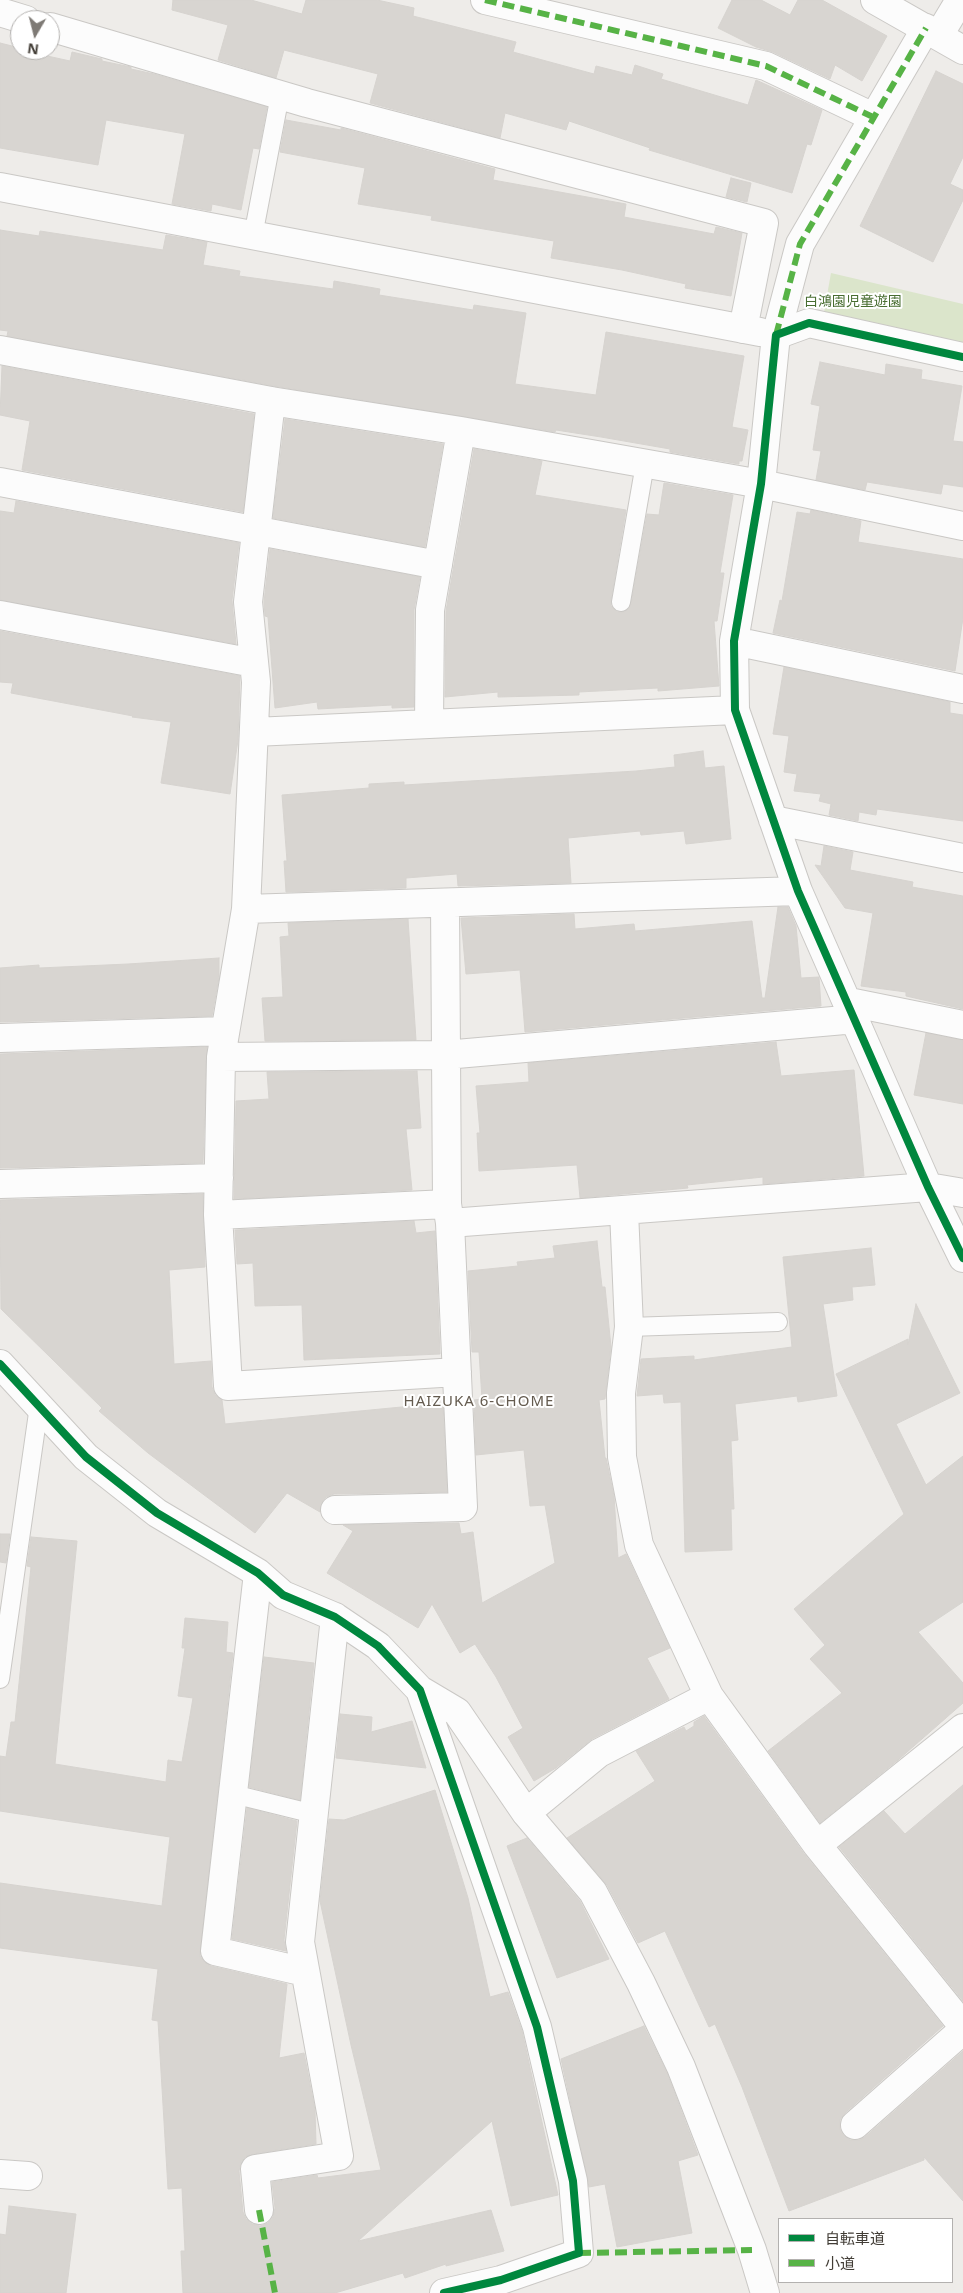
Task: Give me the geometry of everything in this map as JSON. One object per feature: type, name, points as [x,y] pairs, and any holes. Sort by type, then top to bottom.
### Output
[{"type":"street","points":[[485,0],[766,66],[873,117]]},
{"type":"street","points":[[875,0],[963,50]]},
{"type":"street","points":[[960,0],[933,32],[873,117],[800,244],[776,335],[761,484],[734,641],[735,710],[798,891],[928,1187],[963,1258]]},
{"type":"street","points":[[60,30],[280,94],[764,222],[743,329]]},
{"type":"street","points":[[0,187],[776,335],[809,323],[963,357]]},
{"type":"street","points":[[0,350],[271,401],[461,431],[761,484],[963,526]]},
{"type":"street","points":[[271,401],[248,602],[256,682],[246,910],[223,1044],[218,1215],[228,1386],[457,1372]]},
{"type":"street","points":[[429,724],[430,610],[461,431]]},
{"type":"street","points":[[0,482],[438,565]]},
{"type":"street","points":[[0,614],[254,663]]},
{"type":"street","points":[[734,641],[963,689]]},
{"type":"street","points":[[254,732],[735,710]]},
{"type":"street","points":[[773,820],[963,858]]},
{"type":"street","points":[[246,910],[798,891]]},
{"type":"street","points":[[335,1510],[463,1507],[449,1214],[445,1055],[445,903]]},
{"type":"street","points":[[0,1038],[223,1044],[445,1055],[852,1011],[963,1025]]},
{"type":"street","points":[[0,1184],[219,1178]]},
{"type":"street","points":[[218,1215],[624,1211],[928,1187],[963,1193]]},
{"type":"street","points":[[624,1211],[629,1327],[621,1393],[622,1457],[640,1545],[709,1696],[817,1845],[963,2026]]},
{"type":"street","points":[[0,1364],[86,1457],[156,1513],[258,1573],[283,1595],[335,1617],[378,1646],[420,1690],[457,1712],[526,1813],[593,1892],[681,2067],[752,2250],[764,2293]]},
{"type":"street","points":[[258,1573],[215,1951],[305,1972]]},
{"type":"street","points":[[259,2210],[255,2169],[339,2156],[300,1942],[335,1617]]},
{"type":"street","points":[[420,1690],[537,2027],[573,2181],[579,2253],[502,2287],[444,2293]]},
{"type":"street","points":[[526,1813],[599,1753],[709,1696]]},
{"type":"street","points":[[817,1845],[963,1728]]},
{"type":"street","points":[[854,2125],[963,2030]]},
{"type":"street","points":[[0,2174],[28,2176]]},
{"type":"lane","points":[[253,236],[280,94]]},
{"type":"lane","points":[[621,602],[646,464]]},
{"type":"lane","points":[[629,1327],[778,1322]]},
{"type":"lane","points":[[0,1680],[39,1406]]},
{"type":"lane","points":[[233,1794],[314,1814]]},
{"type":"green space","name":"白鴻園児童遊園","points":[[831,273],[963,304],[963,349],[823,318]]},
{"type":"building","points":[[173,0],[251,0],[302,14],[306,0],[377,0],[414,8],[413,16],[516,42],[513,52],[594,74],[596,66],[632,75],[635,65],[663,74],[661,79],[748,105],[756,80],[822,110],[811,145],[807,144],[792,193],[649,150],[650,148],[569,121],[566,130],[505,113],[500,138],[370,103],[378,74],[284,50],[276,78],[218,60],[228,25],[172,10]]},
{"type":"building","points":[[732,0],[761,0],[790,15],[798,0],[822,0],[887,36],[862,81],[835,65],[830,79],[773,52],[756,47],[718,28]]},
{"type":"building","points":[[0,43],[10,46],[10,60],[60,59],[70,61],[72,52],[131,67],[131,69],[267,107],[259,149],[253,148],[241,210],[212,204],[211,211],[172,204],[185,134],[106,120],[98,165],[0,148]]},
{"type":"building","points":[[936,71],[963,84],[963,157],[950,184],[963,190],[963,200],[933,262],[860,226]]},
{"type":"building","points":[[286,120],[341,130],[341,128],[495,169],[493,180],[626,204],[624,217],[714,234],[716,227],[742,233],[731,296],[685,288],[686,284],[622,270],[551,258],[554,241],[431,220],[432,216],[358,204],[365,168],[280,152]]},
{"type":"building","points":[[731,178],[751,183],[747,202],[726,197]]},
{"type":"building","points":[[0,230],[39,236],[40,231],[163,250],[166,235],[207,242],[203,265],[240,271],[239,276],[333,289],[334,281],[380,289],[379,295],[473,310],[474,305],[526,313],[515,384],[596,395],[606,332],[744,356],[732,427],[748,430],[742,461],[739,461],[739,464],[601,437],[556,430],[555,432],[274,386],[7,336],[8,331],[0,330]]},
{"type":"building","points":[[820,362],[885,375],[886,364],[922,370],[921,379],[962,386],[953,441],[963,442],[963,487],[943,484],[941,494],[867,482],[865,490],[816,480],[821,451],[813,450],[820,406],[811,404]]},
{"type":"building","points":[[2,366],[254,414],[243,512],[22,470],[30,421],[0,415]]},
{"type":"building","points":[[285,419],[443,444],[425,547],[273,518]]},
{"type":"building","points":[[474,449],[542,461],[535,495],[626,510],[611,600],[611,606],[619,612],[625,612],[631,604],[647,514],[659,515],[664,483],[733,495],[720,573],[724,573],[717,621],[714,621],[719,686],[658,691],[658,688],[579,692],[579,695],[498,697],[498,692],[445,697],[446,611]]},
{"type":"building","points":[[16,501],[239,543],[232,600],[236,644],[0,600],[0,511],[14,513]]},
{"type":"building","points":[[811,510],[861,521],[858,542],[963,559],[963,618],[955,671],[773,633],[780,600],[782,601],[797,512],[810,514]]},
{"type":"building","points":[[270,549],[420,577],[414,610],[414,707],[392,708],[392,705],[318,709],[317,702],[275,708],[268,617],[265,616],[264,602]]},
{"type":"building","points":[[0,631],[240,676],[238,740],[230,794],[161,783],[171,722],[132,717],[11,693],[13,683],[0,682]]},
{"type":"building","points":[[784,667],[950,702],[950,713],[963,715],[963,821],[877,809],[876,815],[859,812],[858,821],[829,815],[831,804],[819,801],[821,794],[794,791],[797,774],[784,772],[789,736],[773,734]]},
{"type":"building","points":[[703,751],[705,768],[724,766],[731,839],[686,844],[684,831],[641,835],[640,831],[568,838],[571,883],[458,886],[457,874],[406,878],[406,888],[286,892],[284,861],[287,861],[282,795],[369,788],[369,784],[404,782],[404,785],[675,767],[674,755]]},
{"type":"building","points":[[824,846],[853,852],[850,870],[913,882],[912,887],[963,896],[963,1009],[906,996],[906,992],[861,986],[873,913],[845,908],[815,865],[821,866]]},
{"type":"building","points":[[778,907],[788,907],[796,926],[801,978],[819,977],[821,1006],[525,1032],[520,970],[466,974],[461,918],[574,914],[575,929],[634,924],[635,931],[752,921],[762,998],[765,998]]},
{"type":"building","points":[[408,919],[416,1040],[265,1041],[262,998],[283,997],[280,937],[289,936],[288,923]]},
{"type":"building","points":[[219,958],[219,977],[212,1016],[0,1022],[0,968],[39,965],[39,968],[128,964]]},
{"type":"building","points":[[926,1033],[963,1040],[963,1104],[914,1095]]},
{"type":"building","points":[[776,1042],[781,1076],[854,1070],[864,1176],[763,1184],[763,1177],[687,1185],[688,1188],[580,1198],[577,1165],[479,1171],[477,1133],[480,1133],[476,1086],[529,1082],[528,1063]]},
{"type":"building","points":[[207,1047],[203,1163],[0,1168],[0,1054]]},
{"type":"building","points":[[417,1071],[421,1128],[406,1129],[412,1190],[234,1199],[236,1101],[269,1099],[267,1072]]},
{"type":"building","points":[[203,1194],[205,1267],[169,1270],[174,1364],[211,1361],[212,1387],[215,1395],[222,1400],[225,1424],[443,1403],[447,1492],[334,1494],[326,1497],[322,1502],[320,1512],[287,1493],[255,1533],[148,1453],[99,1411],[102,1408],[1,1309],[0,1200]]},
{"type":"building","points":[[414,1221],[416,1233],[435,1231],[440,1354],[304,1360],[302,1305],[255,1306],[253,1263],[237,1264],[235,1230]]},
{"type":"building","points":[[597,1241],[602,1287],[605,1287],[611,1347],[605,1399],[599,1400],[605,1458],[614,1496],[618,1558],[626,1554],[670,1648],[647,1658],[669,1699],[592,1739],[556,1768],[534,1781],[508,1737],[523,1728],[496,1677],[475,1644],[460,1653],[432,1604],[418,1628],[327,1573],[353,1531],[343,1525],[459,1523],[461,1534],[473,1532],[482,1603],[555,1563],[545,1505],[530,1506],[524,1450],[476,1455],[474,1400],[482,1399],[479,1352],[472,1352],[468,1271],[518,1266],[517,1262],[555,1258],[553,1246]]},
{"type":"building","points":[[871,1248],[875,1285],[852,1287],[853,1300],[823,1304],[837,1396],[798,1402],[797,1396],[735,1404],[738,1440],[731,1441],[734,1509],[731,1509],[732,1550],[685,1552],[681,1402],[664,1403],[663,1394],[637,1396],[641,1359],[694,1356],[694,1360],[792,1347],[783,1257]]},
{"type":"building","points":[[916,1304],[960,1393],[896,1424],[926,1485],[963,1456],[963,1602],[918,1632],[963,1683],[963,1703],[898,1760],[820,1823],[768,1751],[842,1693],[810,1659],[825,1645],[794,1609],[904,1514],[836,1374],[908,1339],[908,1345]]},
{"type":"building","points":[[0,1534],[10,1534],[6,1563],[0,1562]]},
{"type":"building","points":[[31,1537],[77,1541],[55,1764],[166,1782],[168,1760],[182,1762],[193,1698],[178,1696],[185,1648],[182,1648],[185,1618],[228,1622],[226,1652],[233,1653],[200,1956],[204,1962],[211,1966],[287,1984],[279,2058],[304,2053],[315,2110],[316,2144],[253,2154],[245,2157],[241,2163],[239,2171],[243,2212],[246,2219],[252,2224],[260,2226],[268,2223],[273,2217],[275,2208],[272,2182],[317,2175],[318,2178],[381,2170],[351,2045],[320,1901],[329,1819],[344,1820],[435,1790],[468,1898],[490,1997],[508,1992],[522,2031],[558,2195],[511,2206],[492,2121],[358,2241],[491,2210],[504,2251],[446,2266],[446,2264],[405,2278],[403,2273],[335,2293],[183,2293],[181,2251],[185,2251],[182,2188],[168,2189],[158,2021],[152,2020],[158,1969],[0,1948],[0,1883],[162,1906],[170,1837],[0,1811],[0,1756],[6,1757],[11,1722],[15,1722],[31,1567],[27,1566]]},
{"type":"building","points":[[264,1657],[314,1663],[300,1800],[249,1787]]},
{"type":"building","points":[[340,1714],[372,1717],[371,1732],[412,1721],[426,1768],[336,1758]]},
{"type":"building","points":[[704,1716],[805,1855],[943,2026],[845,2113],[840,2120],[840,2129],[843,2135],[850,2140],[859,2140],[865,2137],[963,2051],[963,2201],[924,2157],[924,2160],[789,2211],[742,2087],[715,2024],[709,2027],[665,1931],[638,1943],[607,1885],[567,1838],[655,1781],[636,1751],[684,1727],[686,1731],[694,1726],[694,1722]]},
{"type":"building","points":[[963,1785],[963,2001],[839,1847],[884,1811],[905,1834]]},
{"type":"building","points":[[247,1808],[297,1821],[284,1940],[286,1951],[232,1939]]},
{"type":"building","points":[[527,1838],[580,1901],[609,1959],[557,1978],[507,1846]]},
{"type":"building","points":[[644,2026],[667,2073],[698,2155],[678,2161],[692,2233],[617,2247],[605,2184],[589,2187],[561,2059]]},
{"type":"building","points":[[9,2206],[76,2214],[66,2293],[0,2293],[0,2234],[6,2235]]},
{"type":"marked path","points":[[485,0],[766,66],[873,117]]},
{"type":"marked path","points":[[776,335],[800,244],[926,28]]},
{"type":"marked path","points":[[259,2210],[275,2293]]},
{"type":"marked path","points":[[579,2253],[752,2250]]},
{"type":"cycle path","points":[[963,357],[809,323],[776,335],[761,484],[734,641],[735,710],[798,891],[928,1187],[963,1258]]},
{"type":"cycle path","points":[[0,1364],[86,1457],[157,1513],[258,1573],[283,1595],[335,1617],[378,1646],[420,1690],[537,2027],[573,2181],[579,2253],[501,2280],[444,2293]]},
{"type":"district","name":"HAIZUKA 6-CHOME","points":[[479,1402]]}]
